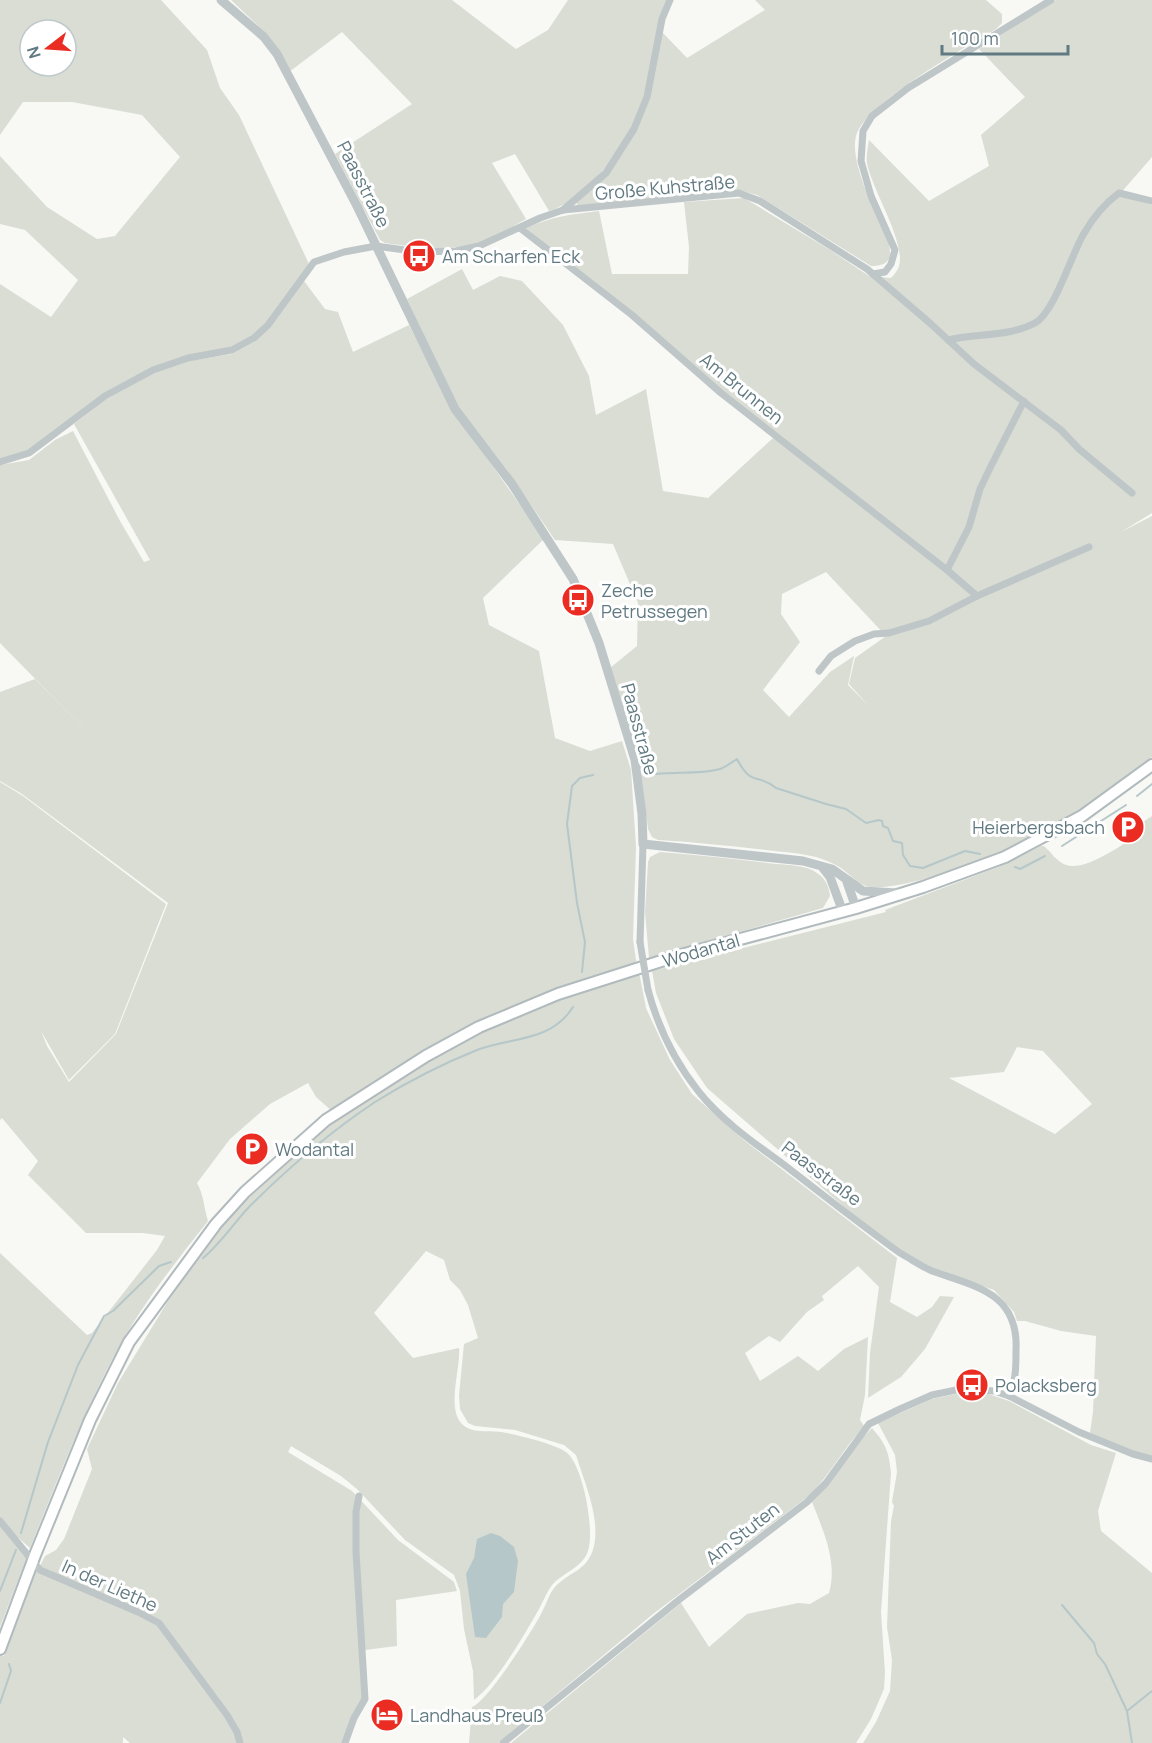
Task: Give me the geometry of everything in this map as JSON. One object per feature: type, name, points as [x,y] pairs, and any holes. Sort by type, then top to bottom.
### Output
[{"type":"main road","name":"Wodantal","points":[[0,1649],[33,1559],[90,1420],[129,1342],[216,1224],[245,1192],[326,1120],[435,1051],[479,1027],[558,994],[677,956],[843,912],[994,861],[1082,816],[1152,765]]},
{"type":"street","name":"Paasstraße","points":[[221,0],[264,37],[277,54],[329,151],[455,409],[512,484],[573,579],[599,643],[635,760],[642,813],[643,844],[640,942],[648,990],[659,1024],[683,1071],[701,1095],[728,1121],[900,1253],[922,1266],[973,1284],[988,1292],[1007,1308],[1017,1336],[1014,1387],[1009,1396]]},
{"type":"street","points":[[563,210],[606,173],[634,129],[647,97],[662,19],[670,0]]},
{"type":"street","points":[[873,274],[885,272],[891,264],[895,250],[871,196],[861,161],[863,131],[872,116],[908,88],[1051,0]]},
{"type":"street","name":"Große Kuhstraße","points":[[0,462],[29,453],[105,396],[153,370],[188,357],[232,350],[254,338],[268,325],[314,262],[344,252],[376,246],[419,252],[456,251],[479,246],[563,210],[739,193],[760,201],[873,274]]},
{"type":"street","points":[[948,339],[1023,328],[1037,322],[1048,312],[1084,233],[1106,203],[1119,193],[1152,201]]},
{"type":"street","name":"Am Brunnen","points":[[520,228],[632,315],[721,393],[977,596]]},
{"type":"street","points":[[873,274],[974,364],[1061,430],[1079,449],[1132,493]]},
{"type":"street","points":[[947,570],[969,526],[985,479],[1024,401]]},
{"type":"street","points":[[819,671],[831,656],[855,641],[874,634],[889,633],[929,621],[977,596],[1089,547]]},
{"type":"street","name":"Wodantal","points":[[643,844],[803,861],[832,869],[847,882],[863,891],[903,893]]},
{"type":"street","points":[[823,868],[830,877],[843,912]]},
{"type":"street","points":[[847,882],[856,908]]},
{"type":"street","name":"Am Stuten","points":[[503,1743],[671,1606],[812,1498],[826,1483],[869,1424],[932,1395],[961,1389],[994,1390],[1079,1432],[1133,1454],[1152,1459]]},
{"type":"street","points":[[345,1743],[354,1718],[365,1700],[356,1552],[356,1512],[359,1496]]},
{"type":"street","name":"In der Liethe","points":[[0,1521],[40,1570],[159,1623],[226,1714],[237,1732],[240,1743]]},
{"type":"shaded area","points":[[0,0],[161,0],[207,50],[220,88],[239,115],[309,264],[267,323],[252,336],[232,348],[152,368],[28,451],[0,460],[0,284],[51,317],[78,280],[25,230],[0,224],[0,156],[47,207],[97,239],[115,236],[180,157],[142,115],[72,102],[23,102],[0,135]]},
{"type":"shaded area","points":[[231,0],[452,0],[516,49],[548,30],[568,0],[667,0],[659,23],[645,94],[639,111],[621,146],[595,179],[581,193],[549,211],[515,154],[492,163],[526,219],[485,241],[468,246],[444,248],[396,245],[380,240],[335,154],[412,104],[342,32],[289,72],[277,47],[268,35]]},
{"type":"shaded area","points":[[755,0],[986,0],[1002,14],[1002,23],[996,29],[918,77],[877,108],[863,123],[856,136],[858,168],[889,245],[890,257],[884,264],[871,266],[757,195],[743,191],[578,206],[576,202],[591,190],[635,132],[662,32],[687,58],[765,10]]},
{"type":"shaded area","points":[[1056,0],[1152,0],[1152,157],[1119,195],[1152,205],[1152,513],[1121,532],[1152,516],[1152,757],[1099,798],[1039,834],[976,863],[944,874],[897,885],[867,886],[838,866],[810,856],[658,840],[652,837],[648,829],[640,763],[610,668],[637,646],[638,603],[613,544],[555,540],[507,470],[457,405],[407,299],[462,269],[473,290],[500,276],[522,281],[563,325],[589,376],[596,415],[646,389],[663,491],[708,498],[774,439],[776,433],[526,228],[553,219],[599,211],[612,274],[688,274],[689,247],[684,202],[744,198],[869,276],[891,278],[898,268],[900,256],[898,244],[867,163],[869,140],[929,201],[989,166],[981,135],[1025,97],[979,49]],"holes":[[[826,572],[886,636],[855,658],[849,684],[868,705],[848,685],[854,656],[830,672],[789,717],[763,690],[800,642],[781,614],[782,594]]]},
{"type":"shaded area","points":[[304,281],[325,309],[338,312],[353,352],[409,325],[455,413],[544,539],[483,598],[489,625],[539,651],[555,738],[590,751],[622,741],[631,770],[636,847],[633,939],[637,967],[547,993],[332,1111],[316,1097],[308,1083],[270,1104],[230,1139],[197,1183],[203,1197],[208,1221],[146,1303],[114,1356],[59,1475],[30,1548],[0,1517],[0,1253],[87,1335],[92,1333],[157,1250],[165,1236],[143,1233],[86,1233],[28,1175],[38,1161],[2,1118],[0,1120],[0,782],[23,796],[166,904],[115,1034],[69,1080],[41,1031],[47,1046],[69,1082],[116,1034],[168,903],[22,794],[0,781],[0,692],[35,679],[110,755],[0,643],[0,465],[29,460],[55,440],[73,431],[144,562],[150,560],[74,424],[105,400],[153,373],[189,361],[232,354],[254,342]]},
{"type":"shaded area","points":[[1152,816],[1152,1456],[1134,1452],[1090,1433],[1096,1336],[1017,1321],[1014,1312],[994,1290],[932,1269],[864,1224],[707,1088],[674,1039],[656,993],[652,971],[886,912],[885,910],[998,867],[1041,846],[1044,846],[1063,864],[1074,866],[1084,864],[1106,855],[1143,830],[1140,824]],"holes":[[[1017,1047],[1043,1051],[1092,1104],[1055,1134],[949,1078],[1004,1072]]]},
{"type":"shaded area","points":[[660,852],[803,867],[813,870],[822,877],[828,886],[830,896],[823,908],[649,958],[645,912],[648,862],[650,857]]},
{"type":"shaded area","points":[[639,972],[646,1008],[670,1060],[692,1094],[745,1141],[897,1258],[890,1302],[917,1317],[932,1307],[940,1296],[954,1297],[925,1349],[901,1377],[868,1398],[870,1353],[879,1287],[858,1266],[822,1296],[824,1300],[807,1312],[780,1342],[769,1336],[745,1353],[760,1381],[798,1356],[818,1371],[844,1349],[868,1337],[865,1395],[860,1420],[864,1426],[810,1495],[653,1614],[498,1743],[469,1743],[472,1707],[488,1692],[510,1664],[537,1621],[552,1591],[589,1559],[593,1551],[595,1529],[590,1497],[576,1455],[564,1445],[515,1430],[475,1426],[468,1423],[460,1409],[459,1395],[464,1344],[478,1338],[468,1305],[460,1290],[450,1280],[444,1260],[426,1251],[374,1313],[413,1358],[459,1348],[455,1408],[457,1417],[466,1427],[525,1437],[566,1452],[578,1470],[586,1498],[590,1529],[588,1551],[576,1567],[559,1578],[550,1588],[507,1661],[490,1684],[474,1700],[473,1671],[464,1629],[460,1591],[454,1575],[405,1540],[357,1489],[341,1476],[291,1446],[288,1452],[352,1491],[398,1540],[454,1582],[457,1591],[396,1600],[397,1646],[365,1650],[363,1699],[342,1743],[242,1743],[161,1623],[44,1570],[40,1566],[45,1556],[56,1550],[64,1539],[92,1469],[87,1449],[118,1383],[179,1283],[208,1244],[236,1210],[329,1124],[398,1074],[494,1025],[557,998]]},
{"type":"shaded area","points":[[961,1393],[988,1394],[1009,1401],[1091,1445],[1116,1453],[1098,1511],[1101,1531],[1152,1573],[1152,1743],[863,1743],[876,1722],[890,1691],[892,1660],[887,1627],[891,1521],[894,1506],[892,1502],[897,1472],[895,1455],[878,1423],[932,1399]]},
{"type":"shaded area","points":[[872,1428],[886,1449],[891,1473],[881,1612],[885,1673],[884,1689],[871,1719],[856,1743],[511,1743],[681,1603],[709,1647],[747,1614],[798,1603],[810,1604],[829,1593],[832,1570],[828,1546],[812,1502]]},
{"type":"shaded area","points":[[0,1523],[27,1557],[0,1627]]},
{"type":"shaded area","points":[[491,1533],[500,1536],[514,1547],[518,1561],[514,1592],[503,1604],[502,1617],[486,1638],[475,1637],[466,1574],[474,1558],[477,1539]]},
{"type":"shaded area","points":[[35,1569],[144,1617],[158,1626],[225,1717],[238,1743],[130,1743],[123,1737],[123,1743],[0,1743],[0,1654],[4,1656]]},
{"type":"waterway","name":"Heierbergsbach","points":[[656,774],[712,771],[737,759],[751,777],[776,788],[846,809],[866,823],[882,821],[883,826],[888,828],[893,841],[902,843],[903,855],[910,866],[923,868],[965,851],[980,854]]},
{"type":"waterway","name":"Heierbergsbach","points":[[582,972],[585,942],[577,903],[567,824],[572,786],[580,778],[593,775]]},
{"type":"waterway","points":[[1137,796],[1152,784]]},
{"type":"waterway","name":"Heierbergsbach","points":[[1062,846],[1126,805]]},
{"type":"waterway","points":[[1015,867],[1020,869],[1045,856]]},
{"type":"waterway","name":"Heierbergsbach","points":[[203,1258],[278,1179],[325,1138],[375,1102],[464,1055],[542,1033],[554,1027],[573,1007]]},
{"type":"waterway","name":"Heierbergsbach","points":[[21,1533],[48,1442],[78,1365],[104,1316],[113,1311],[159,1266],[171,1262]]},
{"type":"waterway","name":"Heierbergsbach","points":[[0,1591],[16,1550]]},
{"type":"waterway","points":[[1062,1605],[1094,1643],[1097,1654],[1105,1664],[1127,1711]]},
{"type":"waterway","name":"Heierbergsbach","points":[[0,1703],[11,1671],[9,1664]]},
{"type":"waterway","points":[[1132,1743],[1127,1711],[1152,1691]]},
{"type":"place","name":"Am Scharfen Eck","points":[[419,256]]},
{"type":"place","name":"Zeche Petrussegen","points":[[578,600]]},
{"type":"place","name":"Heierbergsbach","points":[[1128,827]]},
{"type":"place","name":"Wodantal","points":[[252,1149]]},
{"type":"place","name":"Polacksberg","points":[[972,1385]]},
{"type":"place","name":"Landhaus Preuß","points":[[387,1715]]}]
